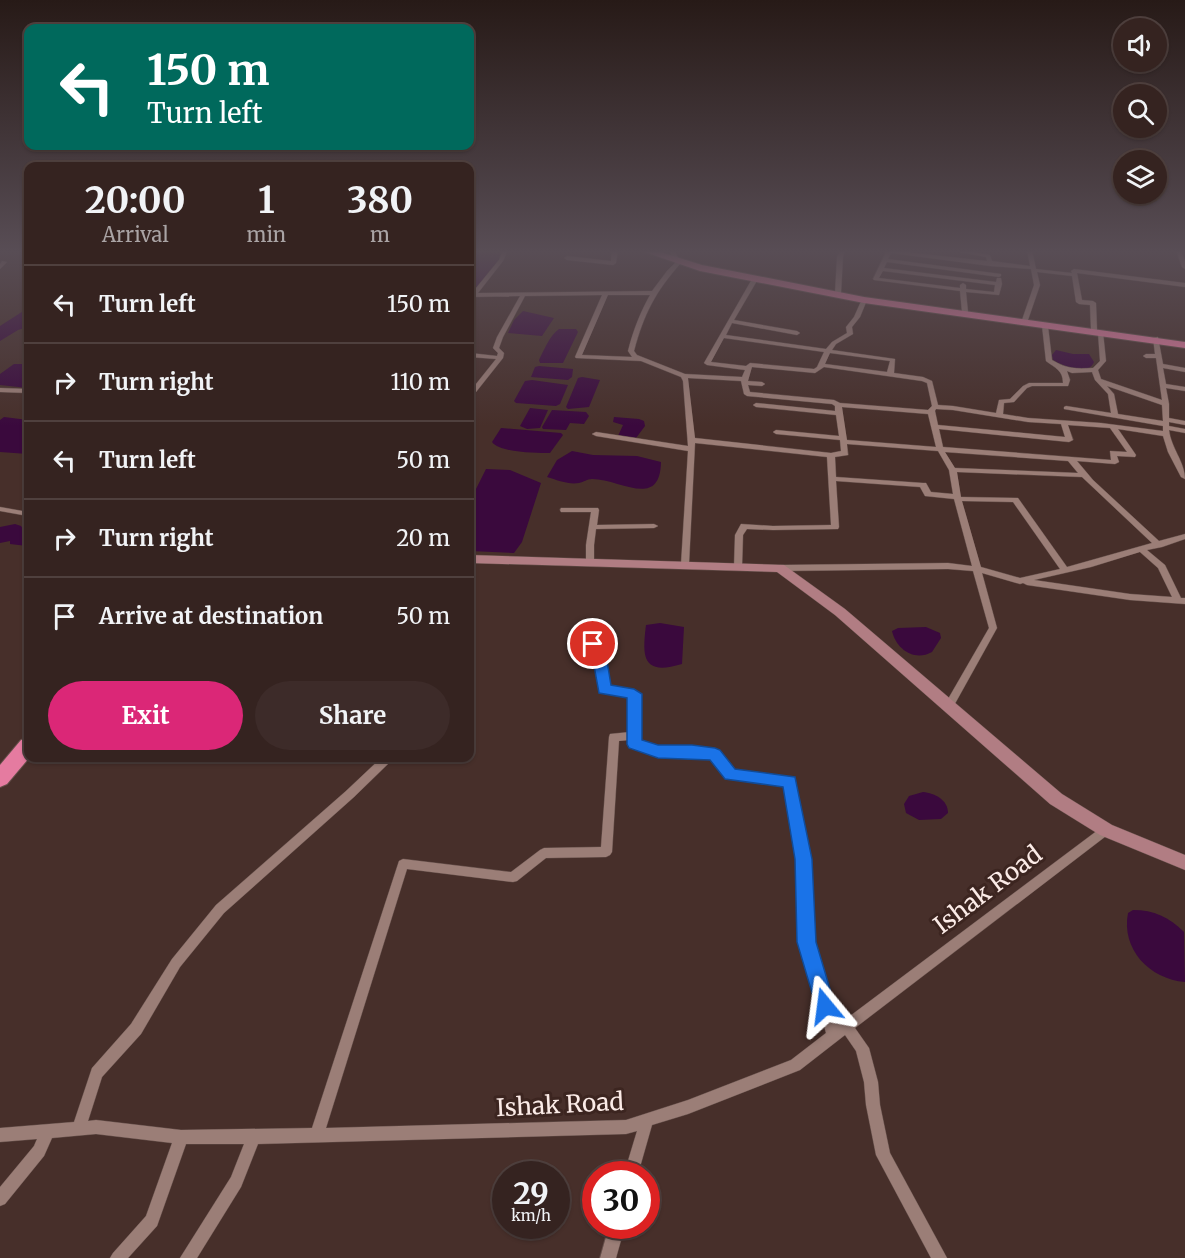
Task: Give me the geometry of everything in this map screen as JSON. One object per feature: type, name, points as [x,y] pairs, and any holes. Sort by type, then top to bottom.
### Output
[{"type":"highway","points":[[925,309],[1097,331]]},
{"type":"highway","points":[[943,309],[1185,343]]},
{"type":"highway","points":[[0,779],[24,750]]},
{"type":"street","points":[[474,391],[500,358],[501,353],[496,348],[515,309]]},
{"type":"street","points":[[599,309],[578,357],[640,359]]},
{"type":"street","points":[[646,309],[637,328],[631,351],[634,356],[684,376],[744,379]]},
{"type":"street","points":[[738,309],[707,363],[748,368]]},
{"type":"street","points":[[691,440],[831,455],[845,453],[838,409],[834,402],[800,397],[747,394],[744,379],[750,365],[815,373],[834,343],[850,334],[849,327],[860,309]]},
{"type":"street","points":[[1025,320],[1029,309]]},
{"type":"street","points":[[1045,326],[1049,361],[1072,371],[1095,370],[1103,361],[1094,309]]},
{"type":"street","points":[[731,321],[797,333]]},
{"type":"street","points":[[722,336],[893,360],[890,375]]},
{"type":"street","points":[[1156,339],[1166,404],[1166,426],[1172,452],[1185,477]]},
{"type":"street","points":[[474,355],[500,358]]},
{"type":"street","points":[[1146,356],[1159,356]]},
{"type":"street","points":[[822,365],[930,382],[940,449],[953,470],[958,498],[993,628],[949,706]]},
{"type":"street","points":[[999,415],[1001,400],[1012,400],[1024,387],[1031,384],[1066,385],[1067,375],[1058,366]]},
{"type":"street","points":[[1161,366],[1185,370]]},
{"type":"street","points":[[1095,370],[1098,380],[1110,394],[1115,416]]},
{"type":"street","points":[[684,376],[692,449],[685,564]]},
{"type":"street","points":[[729,378],[762,384]]},
{"type":"street","points":[[1098,380],[1166,404]]},
{"type":"street","points":[[1163,385],[1185,389]]},
{"type":"street","points":[[0,390],[24,391]]},
{"type":"street","points":[[756,405],[934,410],[1113,427],[1166,426],[1185,423]]},
{"type":"street","points":[[1066,408],[1185,431]]},
{"type":"street","points":[[935,427],[1069,440],[1064,424]]},
{"type":"street","points":[[776,432],[940,449],[1116,462],[1113,453],[1132,455],[1113,427]]},
{"type":"street","points":[[596,434],[692,449]]},
{"type":"street","points":[[738,567],[739,535],[744,526],[835,527],[831,455]]},
{"type":"street","points":[[1070,458],[1084,475],[1159,545]]},
{"type":"street","points":[[953,470],[1084,475]]},
{"type":"street","points":[[833,479],[923,485],[928,494],[958,498],[1015,500],[1065,570]]},
{"type":"street","points":[[0,509],[24,513]]},
{"type":"street","points":[[564,510],[595,510],[590,562]]},
{"type":"street","points":[[592,527],[654,526]]},
{"type":"street","points":[[1020,581],[1159,545],[1185,536]]},
{"type":"street","points":[[1141,549],[1162,567],[1182,601]]},
{"type":"street","points":[[474,559],[780,568],[891,565],[977,569],[1020,581],[1130,597],[1182,601]]},
{"type":"street","points":[[780,568],[840,612],[1056,799],[1106,830],[1185,863]]},
{"type":"street","points":[[593,644],[599,655],[604,689],[634,694],[635,744],[658,752],[692,751],[715,754],[731,775],[790,782],[803,859],[807,942],[839,1030],[862,1048],[872,1082],[873,1105],[883,1155],[939,1258]]},
{"type":"street","points":[[317,1135],[403,864],[513,877],[543,853],[606,852],[614,736],[635,736]]},
{"type":"street","points":[[79,1128],[97,1073],[136,1029],[176,963],[220,909],[383,762]]},
{"type":"street","name":"Ishak Road","points":[[0,1135],[96,1127],[181,1137],[254,1137],[626,1127],[688,1107],[795,1065],[1106,830]]},
{"type":"street","points":[[635,1161],[647,1120]]},
{"type":"street","points":[[0,1199],[39,1151],[47,1132]]},
{"type":"street","points":[[118,1258],[152,1221],[181,1137]]},
{"type":"street","points":[[188,1258],[236,1182],[254,1137]]},
{"type":"street","points":[[608,1258],[613,1239]]},
{"type":"shaded area","points":[[24,311],[24,328],[0,341],[0,326]]},
{"type":"shaded area","points":[[523,311],[554,318],[542,336],[508,333],[514,320]]},
{"type":"shaded area","points":[[559,329],[576,329],[578,332],[563,363],[540,363],[539,360],[547,343]]},
{"type":"shaded area","points":[[1056,350],[1073,354],[1089,354],[1094,362],[1086,369],[1075,369],[1053,360],[1052,355]]},
{"type":"shaded area","points":[[14,364],[24,364],[24,388],[0,385],[0,374]]},
{"type":"shaded area","points":[[535,367],[573,369],[572,377],[568,380],[531,377]]},
{"type":"shaded area","points":[[578,378],[600,380],[589,407],[568,409],[566,407]]},
{"type":"shaded area","points":[[525,381],[568,385],[560,404],[556,406],[516,403],[514,401]]},
{"type":"shaded area","points":[[530,408],[548,410],[540,428],[527,429],[520,426]]},
{"type":"shaded area","points":[[552,410],[586,412],[589,416],[584,424],[570,423],[566,430],[543,429]]},
{"type":"shaded area","points":[[4,417],[24,420],[24,454],[0,452],[0,420]]},
{"type":"shaded area","points":[[614,417],[639,419],[644,421],[645,426],[636,438],[618,436],[623,425],[613,422]]},
{"type":"shaded area","points":[[501,428],[563,435],[550,453],[519,452],[496,446],[492,442]]},
{"type":"shaded area","points":[[572,451],[593,455],[637,456],[661,462],[659,477],[654,485],[637,488],[603,480],[589,479],[571,483],[547,477],[557,460]]},
{"type":"shaded area","points":[[486,469],[510,470],[541,483],[522,542],[514,553],[474,551],[474,493]]},
{"type":"shaded area","points":[[15,524],[21,526],[24,529],[24,546],[10,544],[10,541],[0,543],[0,527]]},
{"type":"shaded area","points":[[660,623],[684,627],[682,664],[659,667],[648,661],[644,646],[646,625]]},
{"type":"shaded area","points":[[926,627],[940,633],[941,638],[932,652],[925,655],[907,652],[897,643],[892,631],[898,628]]},
{"type":"shaded area","points":[[923,792],[940,798],[946,804],[948,813],[941,819],[919,820],[906,813],[904,804],[909,796]]},
{"type":"shaded area","points":[[1133,910],[1161,915],[1184,932],[1185,982],[1160,975],[1140,960],[1133,950],[1127,926],[1128,913]]},
{"type":"route","points":[[593,644],[599,655],[604,689],[634,694],[635,744],[658,752],[692,751],[715,754],[725,764],[731,775],[790,782],[803,859],[807,942],[825,1006]]}]
